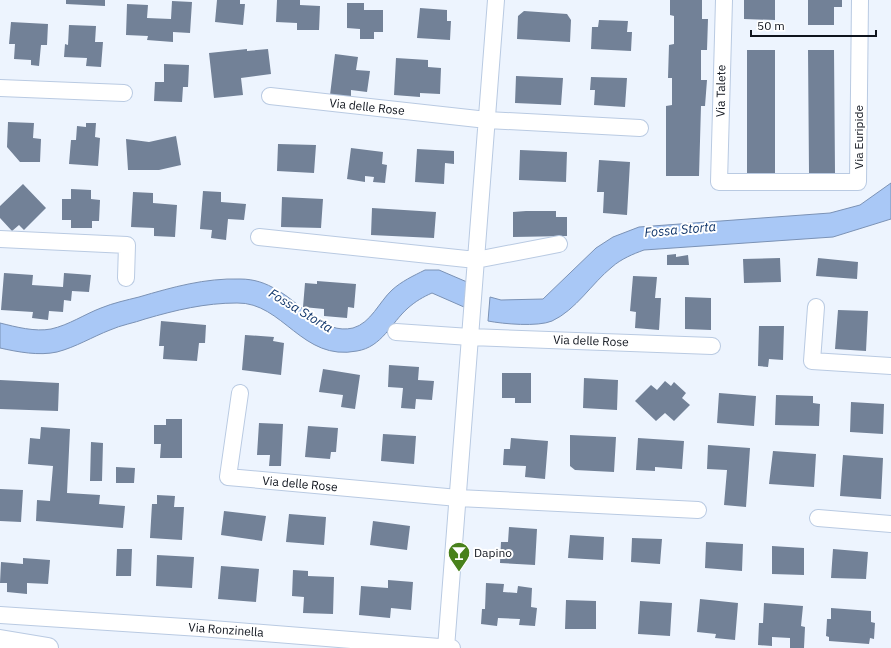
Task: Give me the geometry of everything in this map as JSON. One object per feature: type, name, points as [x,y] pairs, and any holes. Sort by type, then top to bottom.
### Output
[{"type":"street","points":[[446,648],[496,0]]},
{"type":"street","name":"Via Talete","points":[[719,182],[724,0]]},
{"type":"street","name":"Via Euripide","points":[[719,182],[858,182],[860,0]]},
{"type":"street","points":[[0,88],[124,93]]},
{"type":"street","name":"Via delle Rose","points":[[270,96],[487,120],[640,128]]},
{"type":"street","points":[[259,237],[476,260],[559,244]]},
{"type":"street","points":[[0,239],[127,245],[126,278]]},
{"type":"street","points":[[816,307],[812,361],[891,366]]},
{"type":"street","name":"Via delle Rose","points":[[396,332],[470,337],[712,346]]},
{"type":"street","name":"Via delle Rose","points":[[240,393],[228,477],[458,498],[698,510]]},
{"type":"street","points":[[818,518],[891,524]]},
{"type":"street","name":"Via Ronzinella","points":[[0,615],[200,628],[452,648]]},
{"type":"street","points":[[0,640],[20,645],[48,648]]},
{"type":"water","name":"Fossa Storta","points":[[891,183],[891,219],[833,237],[644,250],[627,257],[616,264],[605,273],[569,310],[552,321],[538,324],[511,324],[488,321],[490,297],[501,300],[543,299],[596,248],[613,237],[639,227],[830,213],[860,205]]},
{"type":"water","name":"Fossa Storta","points":[[425,270],[439,270],[467,282],[464,307],[432,293],[420,299],[408,308],[380,340],[366,349],[357,351],[338,352],[322,348],[307,340],[267,312],[253,305],[237,303],[225,303],[179,310],[114,328],[57,352],[36,354],[0,348],[0,323],[32,329],[51,329],[115,303],[189,284],[227,279],[250,280],[264,283],[286,296],[322,322],[332,327],[342,329],[353,328],[365,322],[392,290]]},
{"type":"building","points":[[66,0],[105,0],[105,6],[66,4]]},
{"type":"building","points":[[217,0],[240,0],[240,4],[245,4],[243,25],[215,22]]},
{"type":"building","points":[[277,0],[300,0],[300,5],[320,6],[319,30],[297,30],[297,23],[276,22]]},
{"type":"building","points":[[670,0],[702,0],[702,19],[708,19],[707,50],[701,50],[701,80],[707,80],[705,106],[701,106],[699,176],[666,176],[666,106],[672,105],[672,78],[668,78],[669,45],[674,44],[674,16],[670,15]]},
{"type":"building","points":[[744,0],[775,0],[775,20],[744,19]]},
{"type":"building","points":[[808,0],[842,0],[842,7],[834,7],[834,25],[808,25]]},
{"type":"building","points":[[172,1],[192,2],[190,33],[173,32],[173,42],[147,40],[148,36],[126,35],[127,4],[148,5],[147,18],[171,19]]},
{"type":"building","points":[[347,3],[364,3],[364,10],[383,10],[383,32],[374,32],[374,39],[360,39],[360,29],[347,28]]},
{"type":"building","points":[[420,8],[447,10],[447,21],[451,21],[450,40],[417,38]]},
{"type":"building","points":[[524,11],[567,14],[571,20],[570,42],[517,39],[518,16]]},
{"type":"building","points":[[599,20],[628,21],[627,32],[632,32],[631,51],[591,49],[592,27],[598,27]]},
{"type":"building","points":[[11,22],[48,24],[47,45],[41,45],[39,66],[31,65],[31,60],[14,59],[15,44],[9,44]]},
{"type":"building","points":[[69,25],[96,26],[95,42],[103,42],[101,67],[86,66],[87,58],[64,57],[65,44],[68,45]]},
{"type":"building","points":[[247,49],[247,51],[268,49],[271,74],[241,78],[243,95],[214,98],[209,53]]},
{"type":"building","points":[[747,50],[775,50],[775,175],[747,175]]},
{"type":"building","points":[[808,50],[834,50],[835,173],[809,173]]},
{"type":"building","points":[[335,54],[358,57],[356,70],[370,71],[367,92],[351,90],[351,97],[330,95]]},
{"type":"building","points":[[396,58],[428,60],[428,67],[441,68],[440,94],[420,93],[420,97],[394,95]]},
{"type":"building","points":[[164,64],[189,65],[188,87],[183,87],[182,102],[154,101],[155,82],[164,82]]},
{"type":"building","points":[[516,76],[563,78],[561,105],[515,103]]},
{"type":"building","points":[[591,77],[627,78],[625,107],[594,105],[595,90],[590,90]]},
{"type":"building","points":[[8,122],[34,123],[33,138],[41,139],[40,162],[20,162],[7,147]]},
{"type":"building","points":[[86,123],[96,123],[95,137],[100,138],[98,166],[69,164],[71,140],[76,140],[77,126],[86,127]]},
{"type":"building","points":[[176,136],[181,165],[159,170],[128,170],[126,139],[149,142]]},
{"type":"building","points":[[278,144],[316,145],[314,173],[277,171]]},
{"type":"building","points":[[351,148],[383,152],[382,164],[387,165],[385,183],[373,182],[374,177],[365,176],[365,182],[347,179]]},
{"type":"building","points":[[417,149],[454,151],[454,164],[445,163],[444,184],[415,182]]},
{"type":"building","points":[[520,150],[567,152],[566,182],[519,180]]},
{"type":"building","points":[[599,160],[630,162],[627,215],[603,213],[604,192],[597,192]]},
{"type":"building","points":[[23,184],[46,208],[24,230],[19,225],[12,231],[0,218],[0,206]]},
{"type":"building","points":[[71,189],[91,190],[91,199],[100,200],[99,221],[92,221],[92,228],[71,228],[71,220],[62,220],[62,199],[71,199]]},
{"type":"building","points":[[203,191],[221,192],[221,202],[246,204],[244,220],[228,219],[226,240],[211,238],[212,230],[200,229]]},
{"type":"building","points":[[133,192],[153,193],[153,203],[177,205],[175,237],[154,236],[154,228],[131,227]]},
{"type":"building","points":[[282,197],[323,199],[321,228],[281,227]]},
{"type":"building","points":[[372,208],[436,212],[434,238],[371,235]]},
{"type":"building","points":[[556,211],[556,217],[567,217],[567,236],[513,237],[513,212]]},
{"type":"building","points":[[676,254],[676,257],[688,255],[689,265],[667,265],[667,255]]},
{"type":"building","points":[[780,258],[781,282],[744,283],[743,259]]},
{"type":"building","points":[[818,258],[858,262],[857,279],[816,276]]},
{"type":"building","points":[[4,273],[33,275],[32,285],[63,287],[64,273],[91,275],[89,292],[72,291],[71,301],[64,300],[63,312],[49,311],[48,320],[32,318],[33,312],[1,310]]},
{"type":"building","points":[[633,276],[657,277],[655,298],[661,298],[659,330],[635,328],[636,312],[630,311]]},
{"type":"building","points":[[317,281],[356,284],[354,308],[348,307],[347,318],[324,316],[324,309],[303,307],[305,283],[317,284]]},
{"type":"building","points":[[685,297],[711,298],[711,330],[685,329]]},
{"type":"building","points":[[838,310],[868,311],[866,351],[835,349]]},
{"type":"building","points":[[161,321],[206,325],[205,343],[199,343],[197,361],[163,359],[164,346],[159,346]]},
{"type":"building","points":[[759,326],[784,326],[783,360],[769,359],[768,367],[758,366]]},
{"type":"building","points":[[245,335],[274,337],[273,341],[284,343],[281,375],[242,370]]},
{"type":"building","points":[[389,365],[419,367],[418,380],[434,381],[432,400],[416,399],[415,409],[401,408],[403,388],[388,387]]},
{"type":"building","points":[[323,369],[360,375],[355,409],[341,407],[343,395],[319,392]]},
{"type":"building","points":[[502,373],[531,373],[531,403],[515,403],[515,398],[502,398]]},
{"type":"building","points":[[584,378],[618,380],[617,410],[583,408]]},
{"type":"building","points":[[0,380],[59,383],[58,411],[0,409]]},
{"type":"building","points":[[665,381],[671,386],[674,382],[686,393],[682,398],[690,405],[674,421],[665,413],[656,421],[635,401],[651,385],[657,390]]},
{"type":"building","points":[[719,393],[756,396],[754,426],[717,423]]},
{"type":"building","points":[[776,395],[813,396],[813,403],[820,404],[819,426],[775,425]]},
{"type":"building","points":[[851,402],[884,404],[883,434],[850,432]]},
{"type":"building","points":[[166,419],[182,419],[182,458],[160,458],[161,444],[154,444],[154,425],[166,425]]},
{"type":"building","points":[[259,423],[283,424],[281,466],[269,466],[270,455],[257,455]]},
{"type":"building","points":[[308,426],[338,428],[336,452],[331,452],[330,459],[305,457]]},
{"type":"building","points":[[41,427],[70,429],[67,493],[100,495],[99,504],[125,506],[123,528],[36,521],[37,500],[50,501],[53,466],[28,464],[30,438],[40,439]]},
{"type":"building","points":[[383,434],[416,436],[414,464],[381,461]]},
{"type":"building","points":[[570,435],[616,437],[614,472],[575,470],[570,466]]},
{"type":"building","points":[[511,438],[548,441],[545,479],[525,477],[526,466],[503,465],[504,449],[510,449]]},
{"type":"building","points":[[638,438],[684,441],[682,469],[655,467],[655,471],[636,470]]},
{"type":"building","points":[[91,442],[103,443],[102,481],[90,481]]},
{"type":"building","points":[[708,445],[750,448],[746,507],[724,505],[727,470],[707,469]]},
{"type":"building","points":[[773,451],[816,454],[814,487],[769,484]]},
{"type":"building","points":[[843,455],[883,458],[881,499],[840,496]]},
{"type":"building","points":[[116,467],[135,468],[134,483],[116,483]]},
{"type":"building","points":[[0,489],[23,490],[21,522],[0,521]]},
{"type":"building","points":[[157,495],[175,496],[174,507],[184,507],[182,540],[150,538],[152,504],[157,504]]},
{"type":"building","points":[[224,511],[266,516],[262,541],[221,535]]},
{"type":"building","points":[[289,514],[326,517],[324,545],[286,542]]},
{"type":"building","points":[[373,521],[410,526],[407,550],[370,545]]},
{"type":"building","points":[[509,527],[537,529],[535,565],[500,563],[501,542],[508,542]]},
{"type":"building","points":[[570,535],[604,537],[603,560],[568,558]]},
{"type":"building","points":[[632,538],[662,539],[660,564],[631,562]]},
{"type":"building","points":[[706,542],[743,544],[742,571],[705,568]]},
{"type":"building","points":[[772,546],[804,548],[804,575],[772,574]]},
{"type":"building","points":[[117,549],[132,549],[131,576],[116,576]]},
{"type":"building","points":[[833,549],[868,552],[866,579],[831,578]]},
{"type":"building","points":[[157,555],[194,557],[192,588],[156,586]]},
{"type":"building","points":[[23,558],[50,560],[48,584],[27,583],[27,594],[7,592],[7,583],[0,583],[1,562],[23,564]]},
{"type":"building","points":[[221,566],[259,569],[256,602],[218,599]]},
{"type":"building","points":[[293,570],[308,571],[308,576],[334,577],[333,614],[303,613],[304,597],[292,596]]},
{"type":"building","points":[[388,580],[413,582],[411,610],[391,608],[390,618],[359,615],[361,586],[388,588]]},
{"type":"building","points":[[486,583],[504,584],[503,592],[517,593],[518,586],[532,588],[531,607],[537,608],[535,626],[519,625],[520,619],[498,618],[497,626],[481,624],[482,609],[485,609]]},
{"type":"building","points":[[700,599],[738,603],[735,640],[715,638],[716,634],[697,632]]},
{"type":"building","points":[[566,600],[596,601],[596,629],[565,629]]},
{"type":"building","points":[[640,601],[672,603],[670,636],[638,634]]},
{"type":"building","points":[[764,603],[803,606],[801,626],[805,627],[804,648],[790,648],[790,638],[772,637],[772,646],[758,645],[759,623],[763,623]]},
{"type":"building","points":[[831,608],[871,611],[871,622],[875,623],[874,639],[870,638],[869,644],[829,641],[829,637],[826,636],[827,619],[831,619]]},
{"type":"place","name":"Dapino","points":[[459,572]]}]
